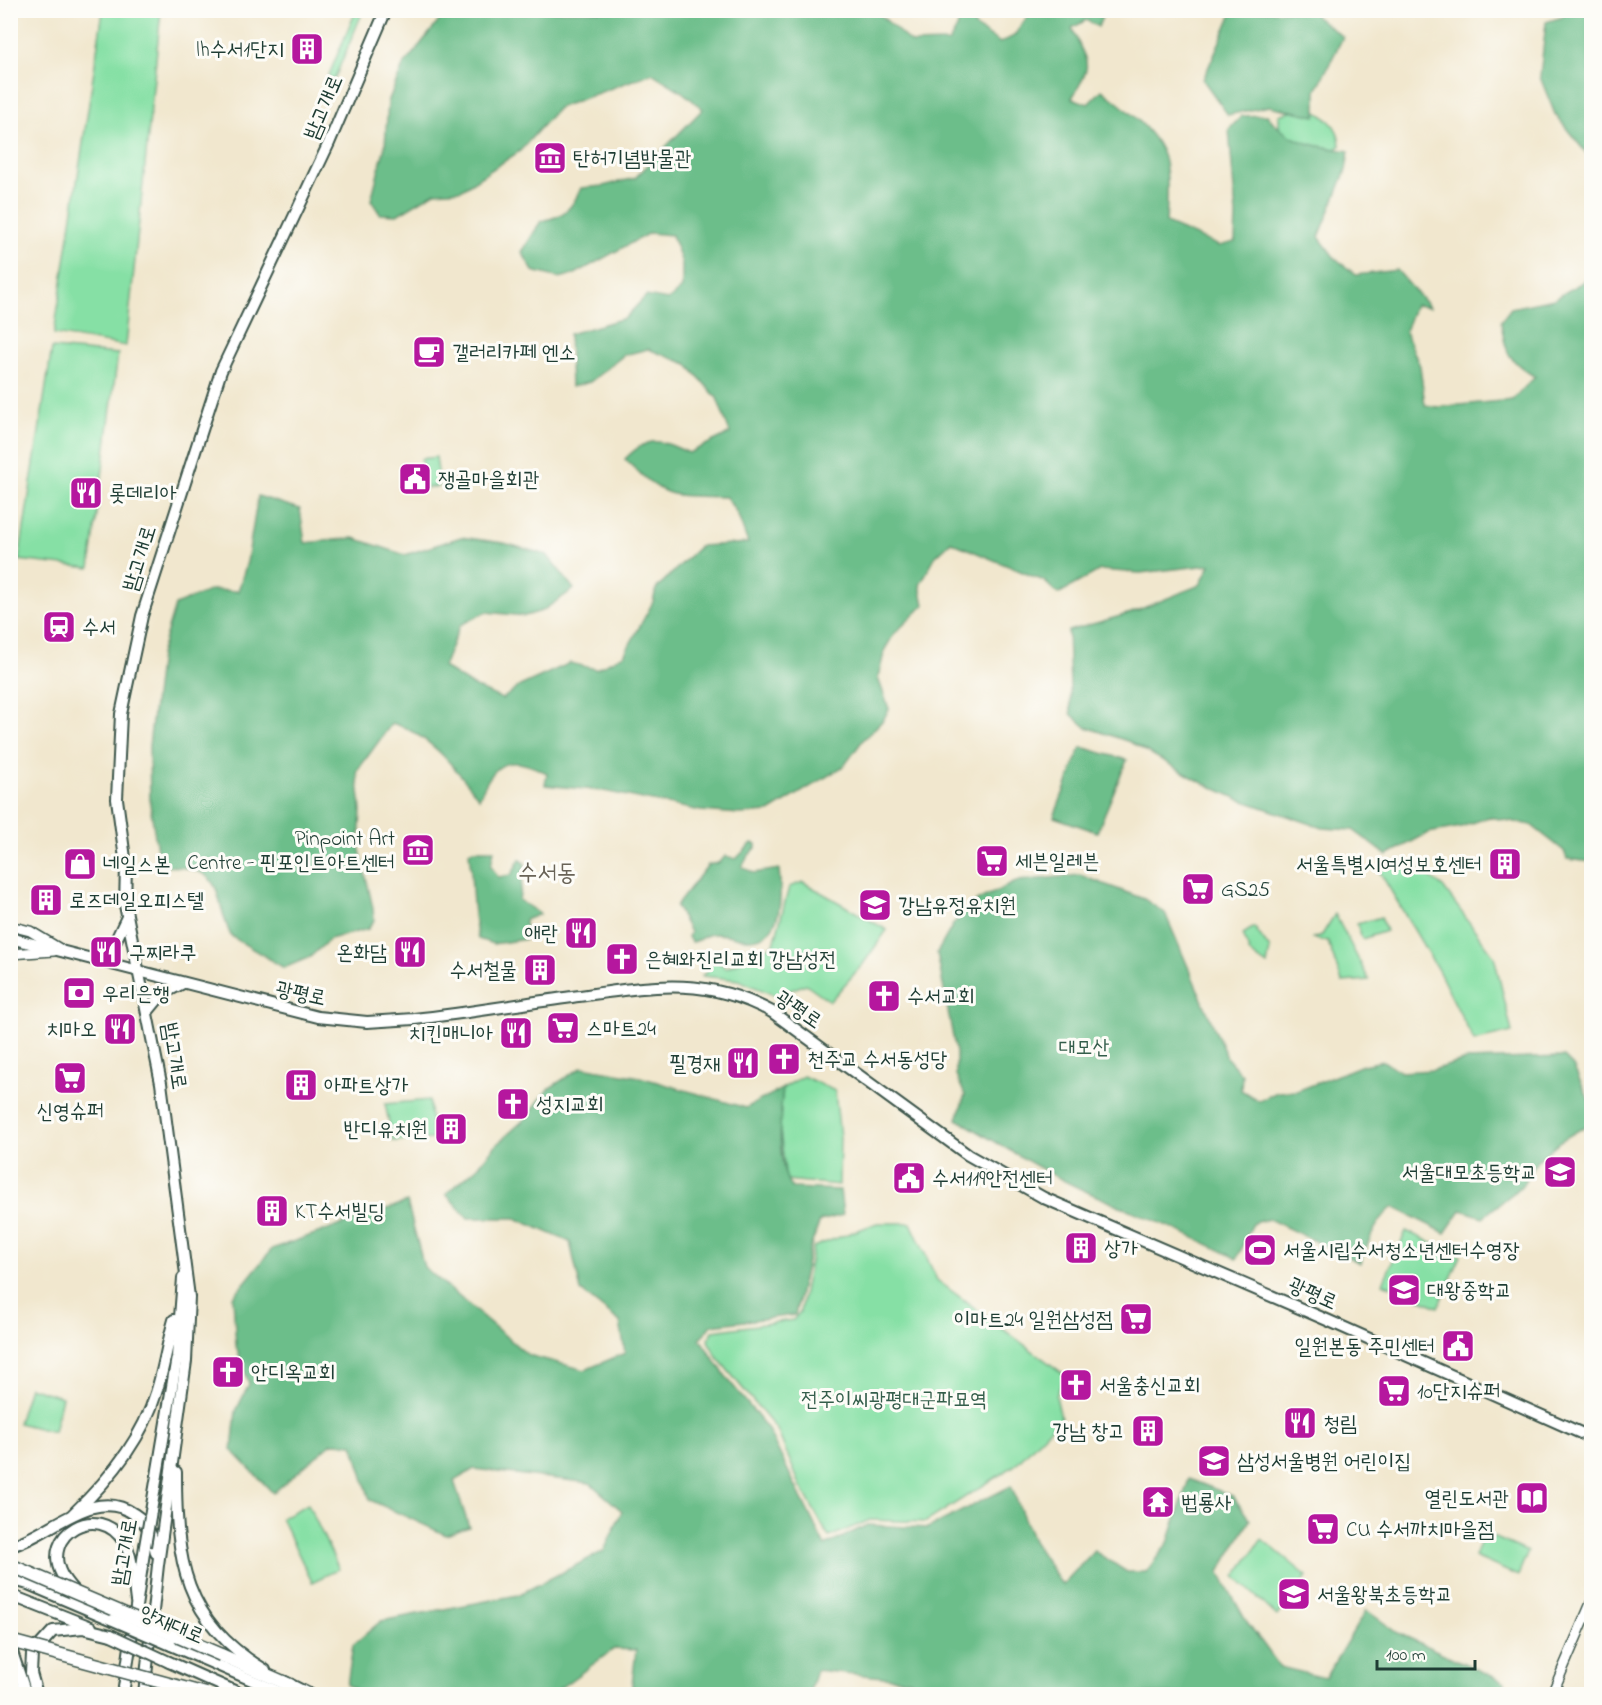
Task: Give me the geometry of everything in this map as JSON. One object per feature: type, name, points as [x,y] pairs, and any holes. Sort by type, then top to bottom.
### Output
[{"type":"highway","points":[[10,1565],[221,1655],[287,1690]]},
{"type":"highway","points":[[10,1641],[206,1695]]},
{"type":"main road","name":"밤고개로","points":[[144,1695],[158,1565],[189,1330],[189,1296],[148,1011],[127,917],[126,866],[119,828],[117,772],[125,688],[142,616],[221,371],[329,143],[386,10]]},
{"type":"main road","points":[[91,958],[115,942],[127,917]]},
{"type":"main road","points":[[10,926],[30,931],[62,950]]},
{"type":"main road","name":"광평로","points":[[10,938],[318,1017],[368,1022],[434,1017],[646,986],[704,987],[735,995],[772,1012],[968,1155],[1044,1198],[1592,1438]]},
{"type":"main road","points":[[10,954],[62,950]]},
{"type":"main road","points":[[148,1011],[162,994],[183,983]]},
{"type":"main road","name":"밤고개로","points":[[136,1601],[177,1357],[185,1260]]},
{"type":"main road","points":[[10,1546],[29,1541],[73,1514],[98,1490],[126,1454],[156,1394],[180,1303]]},
{"type":"main road","points":[[176,1430],[178,1546],[182,1568],[195,1599],[215,1629],[233,1649],[287,1690],[309,1695]]},
{"type":"main road","points":[[73,1514],[103,1506],[128,1510],[143,1520],[151,1533],[158,1565]]},
{"type":"main road","points":[[92,1609],[60,1573],[57,1555],[62,1540],[81,1524],[95,1522],[104,1525],[124,1542],[131,1563],[136,1601],[123,1695]]},
{"type":"main road","name":"양재대로","points":[[10,1579],[92,1609],[171,1646],[287,1690]]},
{"type":"main road","name":"양재대로","points":[[10,1595],[111,1635],[241,1695]]},
{"type":"main road","points":[[1552,1695],[1592,1601]]},
{"type":"main road","points":[[37,1695],[31,1672],[32,1654],[52,1631],[83,1628],[111,1635]]},
{"type":"main road","points":[[10,1646],[26,1695]]},
{"type":"green space","points":[[1566,10],[1591,11],[1591,159],[1555,114],[1540,77],[1546,22],[1562,17]]},
{"type":"green space","points":[[103,11],[161,11],[126,346],[54,334]]},
{"type":"green space","points":[[356,11],[363,11],[334,80],[328,77]]},
{"type":"green space","points":[[447,11],[876,11],[911,43],[949,42],[957,28],[962,11],[977,11],[974,26],[1000,43],[1014,36],[1031,11],[1099,11],[1102,17],[1098,27],[1086,20],[1072,28],[1085,57],[1086,69],[1072,98],[1088,104],[1102,90],[1150,132],[1161,150],[1166,166],[1166,223],[1219,246],[1235,242],[1236,215],[1229,129],[1242,116],[1267,115],[1284,132],[1303,142],[1349,151],[1346,170],[1319,237],[1334,257],[1356,275],[1397,270],[1429,307],[1415,305],[1405,331],[1420,366],[1425,405],[1438,407],[1512,400],[1535,377],[1519,366],[1509,355],[1501,321],[1511,308],[1554,299],[1591,277],[1591,862],[1567,859],[1564,851],[1531,825],[1489,817],[1461,827],[1428,833],[1387,855],[1353,830],[1323,828],[1238,799],[1201,782],[1130,742],[1086,727],[1071,714],[1068,631],[1131,613],[1200,585],[1210,565],[1140,573],[1100,570],[1058,594],[1044,581],[951,542],[935,557],[920,585],[924,605],[894,634],[885,649],[878,678],[889,709],[883,720],[863,740],[844,766],[769,812],[740,814],[701,811],[604,791],[545,785],[547,773],[534,767],[513,763],[505,764],[491,775],[479,798],[441,753],[418,735],[392,723],[357,771],[361,810],[359,846],[374,920],[368,929],[330,939],[310,957],[284,968],[231,936],[215,886],[209,878],[200,872],[186,868],[167,866],[157,850],[150,804],[149,746],[160,655],[175,605],[211,590],[238,591],[247,562],[258,496],[300,509],[305,543],[354,538],[405,555],[461,537],[504,543],[547,555],[574,589],[542,611],[525,616],[486,612],[460,625],[443,667],[471,685],[502,699],[520,686],[570,663],[596,669],[624,655],[653,602],[656,589],[700,546],[748,543],[737,513],[726,497],[670,493],[650,482],[625,459],[633,451],[648,443],[663,443],[689,453],[730,433],[717,398],[687,364],[648,349],[624,355],[590,382],[571,387],[569,334],[625,318],[646,296],[668,300],[682,288],[682,263],[672,235],[649,233],[575,274],[559,278],[533,271],[522,252],[541,221],[556,217],[566,211],[581,188],[603,186],[635,178],[703,109],[681,91],[652,73],[558,108],[520,151],[461,190],[435,192],[397,215],[380,214],[371,200],[385,146],[388,102],[403,66]]},
{"type":"green space","points":[[1233,11],[1316,11],[1315,16],[1343,37],[1316,91],[1316,116],[1269,106],[1228,115],[1203,80]]},
{"type":"green space","points":[[1304,106],[1324,116],[1334,126],[1340,146],[1332,152],[1295,141],[1279,133],[1279,115]]},
{"type":"green space","points":[[52,348],[118,354],[90,568],[19,560]]},
{"type":"green space","points":[[436,457],[440,486],[425,488],[421,459]]},
{"type":"green space","points":[[1081,747],[1127,760],[1097,832],[1054,817]]},
{"type":"green space","points":[[752,843],[756,844],[756,848],[742,867],[754,873],[779,869],[780,906],[772,927],[765,935],[754,939],[716,934],[691,942],[688,937],[690,932],[676,906],[708,865],[718,863],[726,856],[736,859]]},
{"type":"green space","points":[[494,850],[491,866],[498,877],[511,875],[520,859],[525,864],[519,900],[540,914],[525,920],[526,939],[493,944],[478,939],[469,852]]},
{"type":"green space","points":[[1409,862],[1443,887],[1494,956],[1512,1032],[1474,1041],[1438,970],[1378,869]]},
{"type":"green space","name":"대모산","points":[[1080,875],[1144,899],[1165,913],[1227,1058],[1242,1075],[1241,1090],[1259,1101],[1277,1092],[1297,1091],[1363,1065],[1383,1061],[1401,1072],[1433,1070],[1466,1060],[1564,1057],[1573,1066],[1591,1100],[1591,1123],[1560,1141],[1537,1161],[1522,1186],[1483,1217],[1461,1210],[1445,1233],[1393,1207],[1381,1219],[1360,1263],[1269,1219],[1253,1223],[1237,1259],[1179,1231],[1081,1189],[957,1119],[965,1095],[956,1075],[956,1053],[937,953],[954,923],[978,900],[1018,881]]},
{"type":"green space","points":[[803,882],[887,930],[863,964],[830,1001],[806,984],[776,996],[738,980],[702,976],[709,969],[705,960],[716,960],[726,968],[774,944],[789,887]]},
{"type":"green space","points":[[1335,914],[1369,980],[1342,982],[1328,942],[1313,938],[1322,935]]},
{"type":"green space","points":[[1381,917],[1386,931],[1362,939],[1357,924]]},
{"type":"green space","points":[[1254,927],[1270,949],[1267,965],[1250,953],[1243,934]]},
{"type":"green space","points":[[582,1067],[640,1077],[746,1108],[783,1088],[781,1154],[783,1167],[792,1188],[840,1190],[843,1215],[820,1221],[810,1248],[795,1315],[711,1325],[700,1339],[727,1378],[767,1428],[825,1546],[867,1525],[928,1528],[1011,1486],[1033,1541],[1062,1585],[1094,1551],[1127,1572],[1146,1572],[1168,1543],[1189,1479],[1233,1496],[1250,1520],[1219,1572],[1245,1619],[1280,1667],[1325,1678],[1366,1610],[1398,1633],[1505,1682],[1506,1694],[911,1694],[911,1680],[816,1670],[809,1694],[631,1694],[636,1650],[614,1649],[552,1694],[363,1694],[347,1685],[353,1645],[381,1621],[518,1595],[604,1551],[622,1511],[590,1483],[474,1469],[454,1481],[469,1527],[446,1535],[370,1500],[353,1444],[332,1443],[273,1493],[232,1450],[236,1411],[249,1384],[236,1346],[233,1297],[272,1249],[407,1202],[424,1267],[528,1355],[585,1370],[625,1353],[620,1322],[581,1291],[570,1242],[515,1218],[468,1218],[446,1194],[477,1168],[496,1145],[526,1118],[548,1089]]},
{"type":"green space","points":[[803,1076],[835,1091],[840,1137],[839,1185],[786,1180],[779,1121],[783,1088]]},
{"type":"green space","points":[[429,1100],[433,1139],[393,1141],[385,1104]]},
{"type":"green space","name":"전주이씨광평대군파묘역","points":[[877,1223],[911,1223],[937,1280],[1065,1375],[1056,1396],[1061,1418],[1014,1466],[926,1522],[870,1520],[829,1537],[800,1485],[777,1430],[717,1357],[708,1341],[713,1331],[793,1320],[800,1312],[813,1247]]},
{"type":"green space","points":[[1406,1231],[1461,1256],[1438,1307],[1383,1283]]},
{"type":"green space","points":[[29,1387],[62,1397],[54,1432],[18,1423]]},
{"type":"green space","points":[[308,1504],[339,1569],[312,1582],[281,1518]]},
{"type":"green space","points":[[1484,1533],[1528,1552],[1518,1576],[1475,1557]]},
{"type":"green space","points":[[1262,1539],[1307,1576],[1277,1616],[1235,1577]]},
{"type":"place","name":"lh수서1단지","points":[[307,49]]},
{"type":"place","name":"탄허기념박물관","points":[[550,158]]},
{"type":"place","name":"갤러리카페 엔소","points":[[429,352]]},
{"type":"place","name":"쟁골마을회관","points":[[415,479]]},
{"type":"place","name":"롯데리아","points":[[86,493]]},
{"type":"place","name":"수서","points":[[59,627]]},
{"type":"place","name":"Pinpoint Art Centre - 핀포인트아트센터","points":[[418,850]]},
{"type":"place","name":"세븐일레븐","points":[[992,861]]},
{"type":"place","name":"네일스본","points":[[80,864]]},
{"type":"place","name":"서울특별시여성보호센터","points":[[1505,864]]},
{"type":"place","name":"GS25","points":[[1198,889]]},
{"type":"place","name":"로즈데일오피스텔","points":[[46,900]]},
{"type":"place","name":"강남유정유치원","points":[[875,905]]},
{"type":"place","name":"애란","points":[[581,933]]},
{"type":"place","name":"구찌라쿠","points":[[106,952]]},
{"type":"place","name":"온화담","points":[[410,952]]},
{"type":"place","name":"은혜와진리교회 강남성전","points":[[622,959]]},
{"type":"place","name":"수서철물","points":[[540,970]]},
{"type":"place","name":"우리은행","points":[[79,993]]},
{"type":"place","name":"수서교회","points":[[884,996]]},
{"type":"place","name":"스마트24","points":[[563,1028]]},
{"type":"place","name":"치마오","points":[[120,1029]]},
{"type":"place","name":"치킨매니아","points":[[516,1033]]},
{"type":"place","name":"천주교 수서동성당","points":[[784,1059]]},
{"type":"place","name":"필경재","points":[[743,1063]]},
{"type":"place","name":"신영슈퍼","points":[[70,1078]]},
{"type":"place","name":"아파트상가","points":[[301,1085]]},
{"type":"place","name":"성지교회","points":[[513,1104]]},
{"type":"place","name":"반디유치원","points":[[451,1129]]},
{"type":"place","name":"서울대모초등학교","points":[[1560,1172]]},
{"type":"place","name":"수서119안전센터","points":[[909,1178]]},
{"type":"place","name":"KT수서빌딩","points":[[272,1211]]},
{"type":"place","name":"상가","points":[[1081,1248]]},
{"type":"place","name":"서울시립수서청소년센터수영장","points":[[1260,1250]]},
{"type":"place","name":"대왕중학교","points":[[1404,1290]]},
{"type":"place","name":"이마트24 일원삼성점","points":[[1136,1319]]},
{"type":"place","name":"일원본동 주민센터","points":[[1458,1346]]},
{"type":"place","name":"안디옥교회","points":[[228,1372]]},
{"type":"place","name":"서울충신교회","points":[[1076,1385]]},
{"type":"place","name":"10단지슈퍼","points":[[1394,1391]]},
{"type":"place","name":"청림","points":[[1300,1423]]},
{"type":"place","name":"강남 창고","points":[[1148,1431]]},
{"type":"place","name":"삼성서울병원 어린이집","points":[[1214,1461]]},
{"type":"place","name":"열린도서관","points":[[1532,1498]]},
{"type":"place","name":"법룡사","points":[[1158,1502]]},
{"type":"place","name":"CU 수서까치마을점","points":[[1323,1529]]},
{"type":"place","name":"서울왕북초등학교","points":[[1294,1594]]},
{"type":"district","name":"수서동","points":[[547,872]]}]
